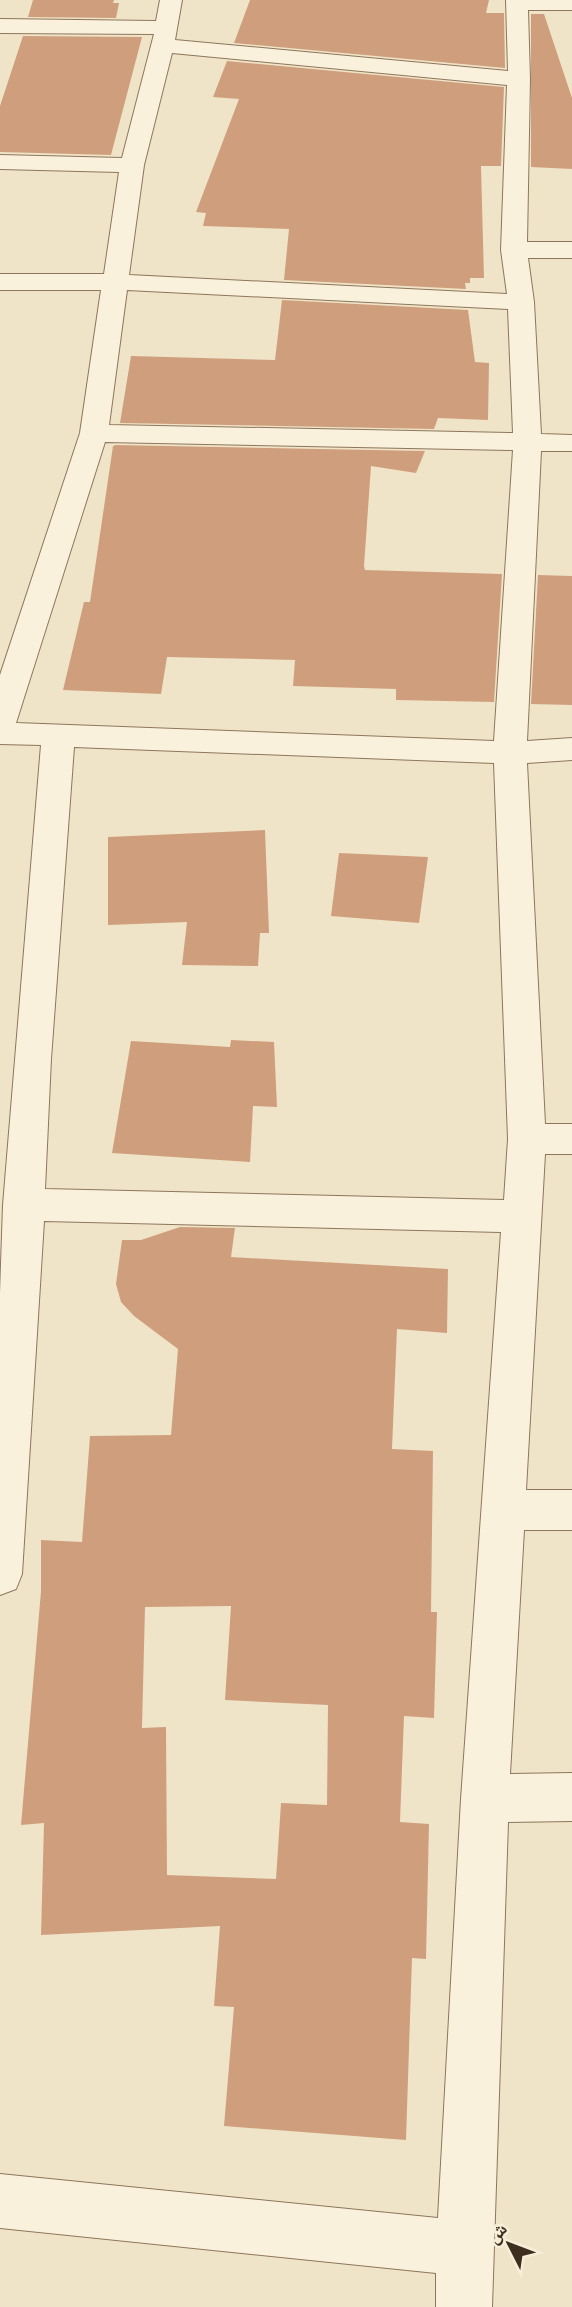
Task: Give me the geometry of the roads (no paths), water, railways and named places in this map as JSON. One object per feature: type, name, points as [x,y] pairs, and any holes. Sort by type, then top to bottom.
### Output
[{"type":"street","points":[[0,723],[94,433],[132,165],[172,0]]},
{"type":"street","points":[[464,2307],[464,2248],[485,1799],[527,1139],[510,753],[527,444],[521,302],[514,250],[519,79],[517,2],[572,4]]},
{"type":"street","points":[[0,26],[164,37],[519,79]]},
{"type":"street","points":[[0,162],[132,165]]},
{"type":"street","points":[[514,250],[572,250]]},
{"type":"street","points":[[0,282],[114,282],[521,302]]},
{"type":"street","points":[[94,433],[572,443]]},
{"type":"street","points":[[0,733],[58,738],[510,753],[572,749]]},
{"type":"street","points":[[0,1574],[10,1283],[23,1205],[16,1060],[58,738]]},
{"type":"street","points":[[527,1139],[572,1139]]},
{"type":"street","points":[[23,1205],[520,1216]]},
{"type":"street","points":[[505,1510],[572,1510]]},
{"type":"street","points":[[485,1799],[572,1797]]},
{"type":"street","points":[[0,2201],[464,2248]]}]
